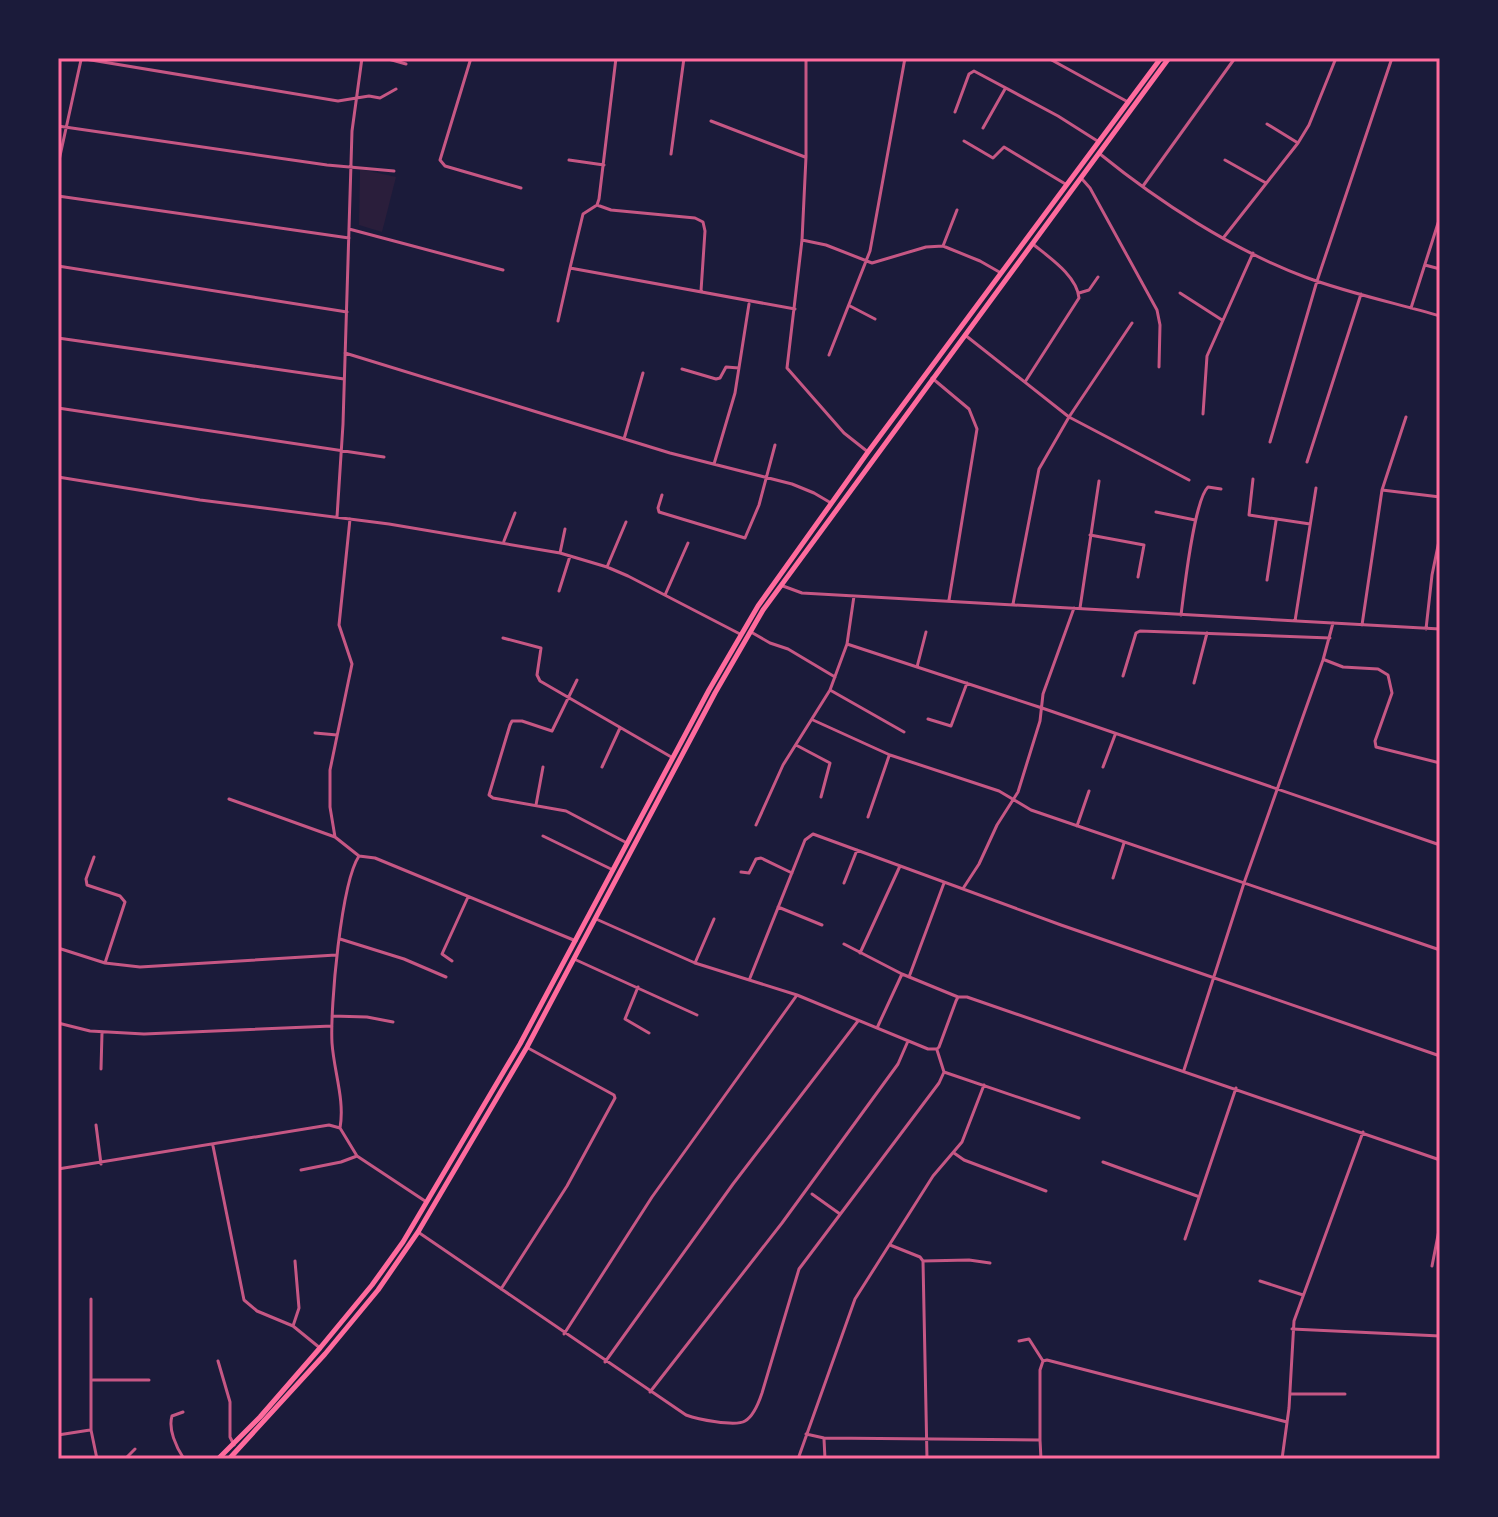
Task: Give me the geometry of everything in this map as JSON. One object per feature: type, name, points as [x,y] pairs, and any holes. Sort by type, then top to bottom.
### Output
[{"type":"main road","points":[[229,1459],[335,1342],[387,1277],[527,1047],[778,582],[868,452],[1161,58]]},
{"type":"main road","points":[[218,1459],[320,1348],[415,1230],[576,941],[740,634],[1169,58]]},
{"type":"street","points":[[58,165],[81,58],[338,101],[385,97],[396,89]]},
{"type":"street","points":[[385,58],[406,64]]},
{"type":"street","points":[[471,58],[440,160],[445,166],[521,188]]},
{"type":"street","points":[[558,321],[583,214],[597,205],[619,58],[609,58]]},
{"type":"street","points":[[671,154],[684,58]]},
{"type":"street","points":[[806,58],[802,240],[788,356],[789,372],[844,433],[868,452]]},
{"type":"street","points":[[829,355],[867,262],[905,58]]},
{"type":"street","points":[[1048,58],[1128,102]]},
{"type":"street","points":[[1143,186],[1235,58]]},
{"type":"street","points":[[1224,237],[1298,143],[1309,125],[1336,58]]},
{"type":"street","points":[[1270,442],[1317,281],[1392,58]]},
{"type":"street","points":[[337,517],[347,312],[350,165],[355,99],[364,59]]},
{"type":"street","points":[[955,112],[969,74],[974,71],[1099,142]]},
{"type":"street","points":[[983,128],[1005,88]]},
{"type":"street","points":[[711,121],[806,157]]},
{"type":"street","points":[[1267,124],[1298,143]]},
{"type":"street","points":[[58,126],[327,165],[394,171]]},
{"type":"street","points":[[964,141],[993,158],[1004,147],[1067,185]]},
{"type":"street","points":[[1099,153],[1143,186],[1253,253],[1317,281],[1440,316]]},
{"type":"street","points":[[569,160],[604,165]]},
{"type":"street","points":[[1225,160],[1266,183]]},
{"type":"street","points":[[1080,178],[1090,188],[1157,310],[1160,325],[1159,367]]},
{"type":"street","points":[[58,196],[349,238]]},
{"type":"street","points":[[597,205],[611,210],[695,218],[703,222],[701,291]]},
{"type":"street","points":[[943,246],[957,210]]},
{"type":"street","points":[[1411,308],[1440,217]]},
{"type":"street","points":[[349,229],[503,270]]},
{"type":"street","points":[[802,240],[826,245],[867,262],[889,259],[926,247],[943,246],[1001,273]]},
{"type":"street","points":[[1025,382],[1078,302],[1079,293],[1063,271],[1032,244]]},
{"type":"street","points":[[1203,414],[1207,356],[1253,253]]},
{"type":"street","points":[[1425,265],[1440,269]]},
{"type":"street","points":[[58,266],[347,312]]},
{"type":"street","points":[[570,268],[795,309]]},
{"type":"street","points":[[1079,293],[1089,290],[1098,277]]},
{"type":"street","points":[[1180,293],[1222,320]]},
{"type":"street","points":[[1307,462],[1361,294]]},
{"type":"street","points":[[714,464],[735,393],[749,303]]},
{"type":"street","points":[[850,306],[875,319]]},
{"type":"street","points":[[1013,604],[1035,479],[1069,417],[1132,323]]},
{"type":"street","points":[[965,335],[1069,417],[1189,480]]},
{"type":"street","points":[[58,338],[344,379]]},
{"type":"street","points":[[345,353],[624,439],[802,487],[831,503]]},
{"type":"street","points":[[682,369],[716,379],[720,378],[726,367],[739,368]]},
{"type":"street","points":[[624,439],[643,373]]},
{"type":"street","points":[[932,378],[969,409],[977,429],[949,600]]},
{"type":"street","points":[[58,408],[384,457]]},
{"type":"street","points":[[1362,625],[1382,490],[1406,417]]},
{"type":"street","points":[[662,495],[659,512],[745,538],[775,445]]},
{"type":"street","points":[[58,477],[200,500],[504,541],[570,555],[607,567],[740,634]]},
{"type":"street","points":[[1253,479],[1249,515],[1310,524]]},
{"type":"street","points":[[1080,608],[1099,481]]},
{"type":"street","points":[[1181,615],[1196,520],[1205,488],[1221,489]]},
{"type":"street","points":[[1295,621],[1316,488]]},
{"type":"street","points":[[1382,490],[1440,497]]},
{"type":"street","points":[[1156,512],[1196,520]]},
{"type":"street","points":[[504,541],[515,513]]},
{"type":"street","points":[[335,837],[329,783],[352,664],[339,625],[350,519]]},
{"type":"street","points":[[1267,580],[1276,521]]},
{"type":"street","points":[[607,567],[626,522]]},
{"type":"street","points":[[560,553],[565,529]]},
{"type":"street","points":[[1090,535],[1144,545],[1138,577]]},
{"type":"street","points":[[1426,629],[1440,536]]},
{"type":"street","points":[[665,595],[688,543]]},
{"type":"street","points":[[559,591],[570,555]]},
{"type":"street","points":[[778,582],[802,593],[1440,629]]},
{"type":"street","points":[[756,825],[783,765],[830,690],[847,644],[854,596]]},
{"type":"street","points":[[963,889],[979,864],[997,825],[1015,800],[1040,721],[1043,694],[1074,608]]},
{"type":"street","points":[[1184,1070],[1333,623]]},
{"type":"street","points":[[750,631],[835,677]]},
{"type":"street","points":[[917,667],[926,632]]},
{"type":"street","points":[[1123,676],[1136,633],[1330,638]]},
{"type":"street","points":[[1194,683],[1208,633]]},
{"type":"street","points":[[503,638],[541,648],[537,678],[673,758]]},
{"type":"street","points":[[847,644],[1440,845]]},
{"type":"street","points":[[1323,660],[1343,667],[1378,669],[1388,675],[1392,693],[1375,741],[1376,747],[1440,763]]},
{"type":"street","points":[[577,680],[552,731],[522,721],[512,721],[489,795],[572,814],[627,843]]},
{"type":"street","points":[[928,719],[951,726],[967,683]]},
{"type":"street","points":[[830,690],[904,732]]},
{"type":"street","points":[[813,720],[890,755],[999,791],[1025,807],[1440,950]]},
{"type":"street","points":[[602,767],[620,728]]},
{"type":"street","points":[[315,733],[337,735]]},
{"type":"street","points":[[1103,767],[1115,735]]},
{"type":"street","points":[[796,745],[830,763],[821,797]]},
{"type":"street","points":[[868,817],[890,755]]},
{"type":"street","points":[[536,805],[543,767]]},
{"type":"street","points":[[1077,826],[1089,791]]},
{"type":"street","points":[[229,799],[335,837],[359,856],[375,858],[576,941]]},
{"type":"street","points":[[750,979],[809,834],[1440,1056]]},
{"type":"street","points":[[543,836],[613,870]]},
{"type":"street","points":[[1113,878],[1124,842]]},
{"type":"street","points":[[844,883],[857,849]]},
{"type":"street","points":[[359,856],[352,871],[336,955],[332,1047],[342,1110],[340,1128],[357,1156],[428,1203]]},
{"type":"street","points":[[94,857],[86,883],[120,896],[125,902],[105,963]]},
{"type":"street","points":[[741,872],[749,873],[756,859],[761,858],[792,873]]},
{"type":"street","points":[[860,953],[900,866]]},
{"type":"street","points":[[909,977],[945,882]]},
{"type":"street","points":[[452,961],[442,954],[468,897]]},
{"type":"street","points":[[778,907],[822,925]]},
{"type":"street","points":[[595,919],[695,963],[797,995],[928,1049],[937,1049]]},
{"type":"street","points":[[695,963],[714,919]]},
{"type":"street","points":[[340,939],[404,959],[446,977]]},
{"type":"street","points":[[844,944],[902,974],[958,997],[973,998],[1440,1160]]},
{"type":"street","points":[[58,948],[105,963],[140,967],[336,955]]},
{"type":"street","points":[[574,959],[697,1015]]},
{"type":"street","points":[[877,1028],[902,974]]},
{"type":"street","points":[[638,987],[625,1019],[649,1033]]},
{"type":"street","points":[[564,1334],[652,1197],[797,995]]},
{"type":"street","points":[[415,1230],[605,1362],[692,1417],[733,1423],[749,1418],[762,1393],[795,1275],[939,1083],[944,1072],[937,1049],[958,997]]},
{"type":"street","points":[[332,1016],[367,1017],[393,1022]]},
{"type":"street","points":[[605,1362],[733,1184],[859,1021]]},
{"type":"street","points":[[58,1023],[102,1033],[144,1034],[332,1026]]},
{"type":"street","points":[[101,1069],[102,1033]]},
{"type":"street","points":[[650,1392],[782,1223],[898,1064],[908,1041]]},
{"type":"street","points":[[501,1289],[567,1186],[615,1098],[527,1047]]},
{"type":"street","points":[[944,1072],[1079,1118]]},
{"type":"street","points":[[798,1459],[851,1309],[933,1176],[966,1133],[984,1085]]},
{"type":"street","points":[[1185,1239],[1236,1088]]},
{"type":"street","points":[[96,1125],[101,1164]]},
{"type":"street","points":[[58,1169],[324,1126],[340,1128]]},
{"type":"street","points":[[1282,1459],[1290,1394],[1292,1329],[1363,1132]]},
{"type":"street","points":[[213,1144],[244,1300],[257,1311],[293,1326],[320,1348]]},
{"type":"street","points":[[953,1152],[964,1160],[1046,1191]]},
{"type":"street","points":[[301,1170],[357,1156]]},
{"type":"street","points":[[1103,1162],[1199,1197]]},
{"type":"street","points":[[812,1194],[840,1214]]},
{"type":"street","points":[[1432,1266],[1440,1225]]},
{"type":"street","points":[[890,1245],[923,1261],[927,1459]]},
{"type":"street","points":[[293,1326],[299,1308],[295,1261]]},
{"type":"street","points":[[923,1261],[990,1263]]},
{"type":"street","points":[[1260,1281],[1303,1295]]},
{"type":"street","points":[[91,1299],[91,1430],[97,1459]]},
{"type":"street","points":[[1292,1329],[1440,1336]]},
{"type":"street","points":[[1019,1341],[1029,1339],[1033,1342],[1043,1361],[1040,1370],[1041,1459]]},
{"type":"street","points":[[218,1361],[230,1402],[230,1437],[234,1445]]},
{"type":"street","points":[[1043,1361],[1053,1361],[1287,1422]]},
{"type":"street","points":[[93,1380],[149,1380]]},
{"type":"street","points":[[1290,1394],[1345,1394]]},
{"type":"street","points":[[183,1412],[172,1416],[170,1421],[176,1445],[184,1459]]},
{"type":"street","points":[[58,1435],[91,1430]]},
{"type":"street","points":[[806,1434],[824,1438],[1040,1440]]},
{"type":"street","points":[[824,1438],[825,1459]]},
{"type":"street","points":[[125,1459],[135,1449]]},
{"type":"shaded area","points":[[360,169],[396,177],[382,232],[359,225]]}]
